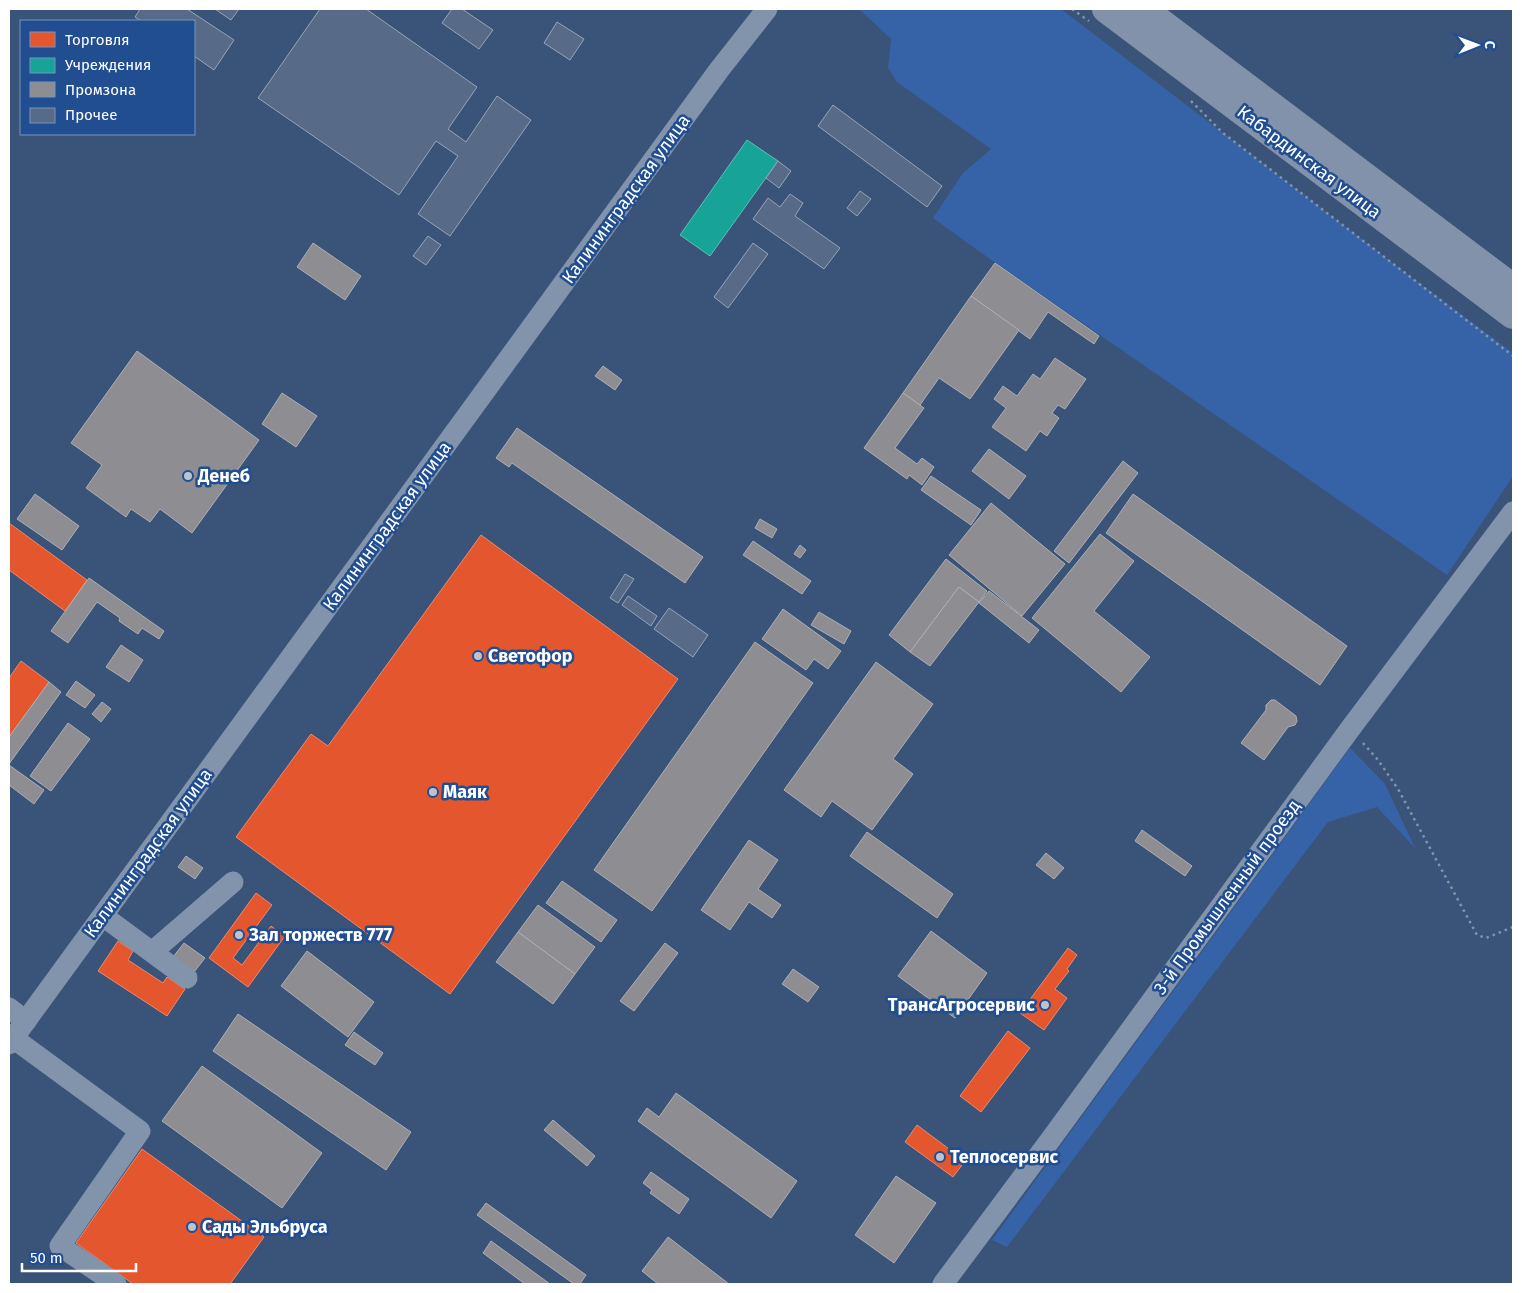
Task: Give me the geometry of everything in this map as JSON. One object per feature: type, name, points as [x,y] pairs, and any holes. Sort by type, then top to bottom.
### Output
[{"type":"main road","name":"Кабардинская улица","points":[[1143,9],[1513,288]]},
{"type":"main road","name":"Кабардинская улица","points":[[1101,18],[1513,315]]},
{"type":"street","name":"Калининградская улица","points":[[16,1034],[719,70],[767,9]]},
{"type":"street","name":"3-й Промышленный проезд","points":[[943,1284],[1350,729],[1513,512]]},
{"type":"street","points":[[152,952],[233,882]]},
{"type":"street","points":[[102,916],[187,978]]},
{"type":"street","points":[[9,1008],[16,1034],[140,1131],[60,1246],[116,1284]]},
{"type":"path","points":[[1072,9],[1101,18]]},
{"type":"path","points":[[1190,100],[1223,133],[1513,356]]},
{"type":"path","points":[[1350,729],[1378,760],[1398,789],[1477,935],[1486,938],[1513,927]]},
{"type":"shaded area","points":[[859,9],[1061,9],[1513,353],[1513,476],[1447,575],[933,218],[963,173],[991,149],[897,82],[888,68],[891,39]]},
{"type":"shaded area","points":[[1350,748],[1385,784],[1415,848],[1377,807],[1328,822],[1007,1247],[992,1240]]},
{"type":"building: Торговля","points":[[9,523],[87,580],[65,611],[9,570]]},
{"type":"building: Торговля","name":"Маяк","points":[[481,535],[678,679],[450,994],[236,837],[311,734],[328,746]]},
{"type":"building: Торговля","points":[[21,661],[49,682],[9,737],[9,678]]},
{"type":"building: Торговля","points":[[256,893],[272,905],[233,958],[242,965],[271,926],[285,936],[248,987],[209,958]]},
{"type":"building: Торговля","points":[[118,941],[133,951],[128,960],[163,983],[167,977],[185,989],[167,1016],[98,971]]},
{"type":"building: Торговля","points":[[1068,948],[1077,955],[1067,969],[1069,971],[1055,989],[1067,998],[1044,1030],[1020,1013]]},
{"type":"building: Торговля","points":[[1008,1031],[1030,1048],[981,1112],[960,1096]]},
{"type":"building: Торговля","points":[[917,1125],[965,1161],[953,1177],[905,1142]]},
{"type":"building: Торговля","points":[[142,1149],[264,1237],[230,1284],[133,1284],[76,1243]]},
{"type":"building: Учреждения","points":[[747,140],[778,161],[710,256],[680,235]]},
{"type":"building: Промзона","points":[[313,243],[361,276],[345,300],[297,267]]},
{"type":"building: Промзона","points":[[995,263],[1099,336],[1094,344],[1048,312],[1030,339],[971,296]]},
{"type":"building: Промзона","points":[[971,296],[1019,330],[970,399],[939,378],[920,405],[903,393]]},
{"type":"building: Промзона","points":[[137,351],[259,440],[192,533],[160,509],[150,522],[131,509],[126,517],[86,488],[102,465],[71,443]]},
{"type":"building: Промзона","points":[[1055,358],[1086,379],[1065,409],[1058,405],[1052,413],[1059,418],[1047,436],[1040,431],[1026,451],[992,427],[1006,408],[994,399],[1003,386],[1017,396],[1033,374],[1040,379]]},
{"type":"building: Промзона","points":[[603,366],[622,380],[615,390],[595,376]]},
{"type":"building: Промзона","points":[[282,393],[317,416],[296,447],[262,424]]},
{"type":"building: Промзона","points":[[903,393],[924,408],[895,448],[917,464],[922,458],[934,467],[922,485],[909,475],[907,479],[864,448]]},
{"type":"building: Промзона","points":[[517,428],[703,557],[685,583],[512,463],[509,467],[496,458]]},
{"type":"building: Промзона","points":[[989,449],[1026,476],[1009,499],[972,471]]},
{"type":"building: Промзона","points":[[1123,461],[1138,473],[1069,563],[1054,551]]},
{"type":"building: Промзона","points":[[931,476],[981,510],[971,525],[921,490]]},
{"type":"building: Промзона","points":[[35,494],[79,526],[62,550],[17,519]]},
{"type":"building: Промзона","points":[[1133,494],[1347,646],[1320,685],[1106,533]]},
{"type":"building: Промзона","points":[[991,503],[1065,564],[1022,616],[949,555]]},
{"type":"building: Промзона","points":[[760,519],[777,529],[772,538],[755,528]]},
{"type":"building: Промзона","points":[[1100,534],[1134,561],[1094,611],[1150,657],[1121,692],[1032,618]]},
{"type":"building: Промзона","points":[[753,541],[811,581],[802,594],[743,555]]},
{"type":"building: Промзона","points":[[800,545],[806,550],[800,558],[794,554]]},
{"type":"building: Промзона","points":[[946,559],[987,591],[979,602],[959,587],[910,652],[889,635]]},
{"type":"building: Промзона","points":[[89,578],[164,631],[159,639],[142,628],[138,634],[119,621],[120,618],[97,602],[68,643],[51,631]]},
{"type":"building: Промзона","points":[[959,587],[979,602],[930,666],[910,652]]},
{"type":"building: Промзона","points":[[989,591],[1039,630],[1029,643],[979,603]]},
{"type":"building: Промзона","points":[[783,609],[841,651],[828,669],[814,659],[806,670],[762,639]]},
{"type":"building: Промзона","points":[[819,612],[851,631],[844,644],[811,625]]},
{"type":"building: Промзона","points":[[755,642],[813,683],[652,911],[594,870]]},
{"type":"building: Промзона","points":[[121,645],[143,660],[129,682],[106,667]]},
{"type":"building: Промзона","points":[[876,662],[933,704],[893,759],[913,774],[872,830],[832,801],[821,817],[784,790]]},
{"type":"building: Промзона","points":[[76,681],[95,695],[85,708],[66,695]]},
{"type":"building: Промзона","points":[[49,682],[61,692],[9,764],[9,737]]},
{"type":"building: Промзона","points":[[1271,700],[1275,700],[1296,716],[1297,721],[1295,725],[1288,727],[1264,760],[1241,743],[1266,710],[1266,705]]},
{"type":"building: Промзона","points":[[102,702],[111,709],[101,722],[92,714]]},
{"type":"building: Промзона","points":[[68,723],[90,739],[51,791],[30,776]]},
{"type":"building: Промзона","points":[[9,765],[44,790],[34,804],[9,785]]},
{"type":"building: Промзона","points":[[1142,830],[1192,866],[1185,876],[1135,841]]},
{"type":"building: Промзона","points":[[867,832],[953,894],[937,918],[850,856]]},
{"type":"building: Промзона","points":[[749,840],[778,860],[758,889],[781,905],[772,918],[749,902],[730,930],[701,910]]},
{"type":"building: Промзона","points":[[1046,853],[1064,868],[1054,879],[1036,865]]},
{"type":"building: Промзона","points":[[186,856],[203,868],[195,879],[178,867]]},
{"type":"building: Промзона","points":[[562,881],[617,920],[601,942],[546,903]]},
{"type":"building: Промзона","points":[[538,905],[595,947],[575,974],[518,932]]},
{"type":"building: Промзона","points":[[931,931],[987,973],[955,1018],[898,976]]},
{"type":"building: Промзона","points":[[518,932],[575,974],[553,1004],[496,962]]},
{"type":"building: Промзона","points":[[184,943],[205,958],[194,972],[173,957]]},
{"type":"building: Промзона","points":[[665,943],[678,953],[634,1011],[620,1001]]},
{"type":"building: Промзона","points":[[307,951],[374,1002],[348,1037],[281,986]]},
{"type":"building: Промзона","points":[[793,969],[819,987],[808,1002],[782,984]]},
{"type":"building: Промзона","points":[[238,1014],[411,1132],[386,1170],[213,1051]]},
{"type":"building: Промзона","points":[[354,1032],[383,1053],[375,1065],[345,1045]]},
{"type":"building: Промзона","points":[[202,1066],[322,1153],[282,1208],[162,1121]]},
{"type":"building: Промзона","points":[[676,1093],[797,1181],[771,1218],[638,1121],[647,1108],[659,1117]]},
{"type":"building: Промзона","points":[[553,1120],[595,1156],[587,1166],[544,1130]]},
{"type":"building: Промзона","points":[[651,1172],[689,1199],[679,1214],[650,1193],[652,1190],[643,1183]]},
{"type":"building: Промзона","points":[[896,1176],[936,1203],[894,1263],[855,1235]]},
{"type":"building: Промзона","points":[[486,1203],[586,1275],[580,1284],[574,1284],[477,1215]]},
{"type":"building: Промзона","points":[[668,1237],[729,1284],[658,1284],[642,1271]]},
{"type":"building: Промзона","points":[[491,1241],[550,1284],[525,1284],[483,1253]]},
{"type":"building: Прочее","points":[[140,9],[187,9],[234,40],[214,70],[195,57],[195,20],[140,20],[135,17]]},
{"type":"building: Прочее","points":[[215,9],[239,9],[231,20]]},
{"type":"building: Прочее","points":[[320,9],[366,9],[477,87],[448,129],[466,142],[497,96],[531,120],[450,236],[418,214],[458,156],[436,141],[399,195],[258,98]]},
{"type":"building: Прочее","points":[[452,9],[462,9],[493,30],[479,49],[442,23]]},
{"type":"building: Прочее","points":[[557,22],[584,39],[570,60],[544,43]]},
{"type":"building: Прочее","points":[[833,105],[942,186],[927,207],[818,126]]},
{"type":"building: Прочее","points":[[778,161],[791,171],[779,188],[766,178]]},
{"type":"building: Прочее","points":[[860,191],[871,199],[857,216],[847,208]]},
{"type":"building: Прочее","points":[[790,194],[803,203],[795,216],[840,248],[824,269],[753,219],[768,198],[780,207]]},
{"type":"building: Прочее","points":[[428,236],[441,245],[426,265],[413,256]]},
{"type":"building: Прочее","points":[[753,243],[768,254],[728,308],[714,297]]},
{"type":"building: Прочее","points":[[625,574],[634,579],[618,603],[610,598]]},
{"type":"building: Прочее","points":[[628,596],[657,616],[651,626],[622,605]]},
{"type":"building: Прочее","points":[[669,608],[708,635],[693,657],[654,629]]},
{"type":"place","name":"Денеб","points":[[188,476]]},
{"type":"place","name":"Светофор","points":[[478,656]]},
{"type":"place","name":"Маяк","points":[[433,792]]},
{"type":"place","name":"Зал торжеств 777","points":[[239,935]]},
{"type":"place","name":"ТрансАгросервис","points":[[1045,1005]]},
{"type":"place","name":"Теплосервис","points":[[940,1157]]},
{"type":"place","name":"Сады Эльбруса","points":[[192,1227]]}]
